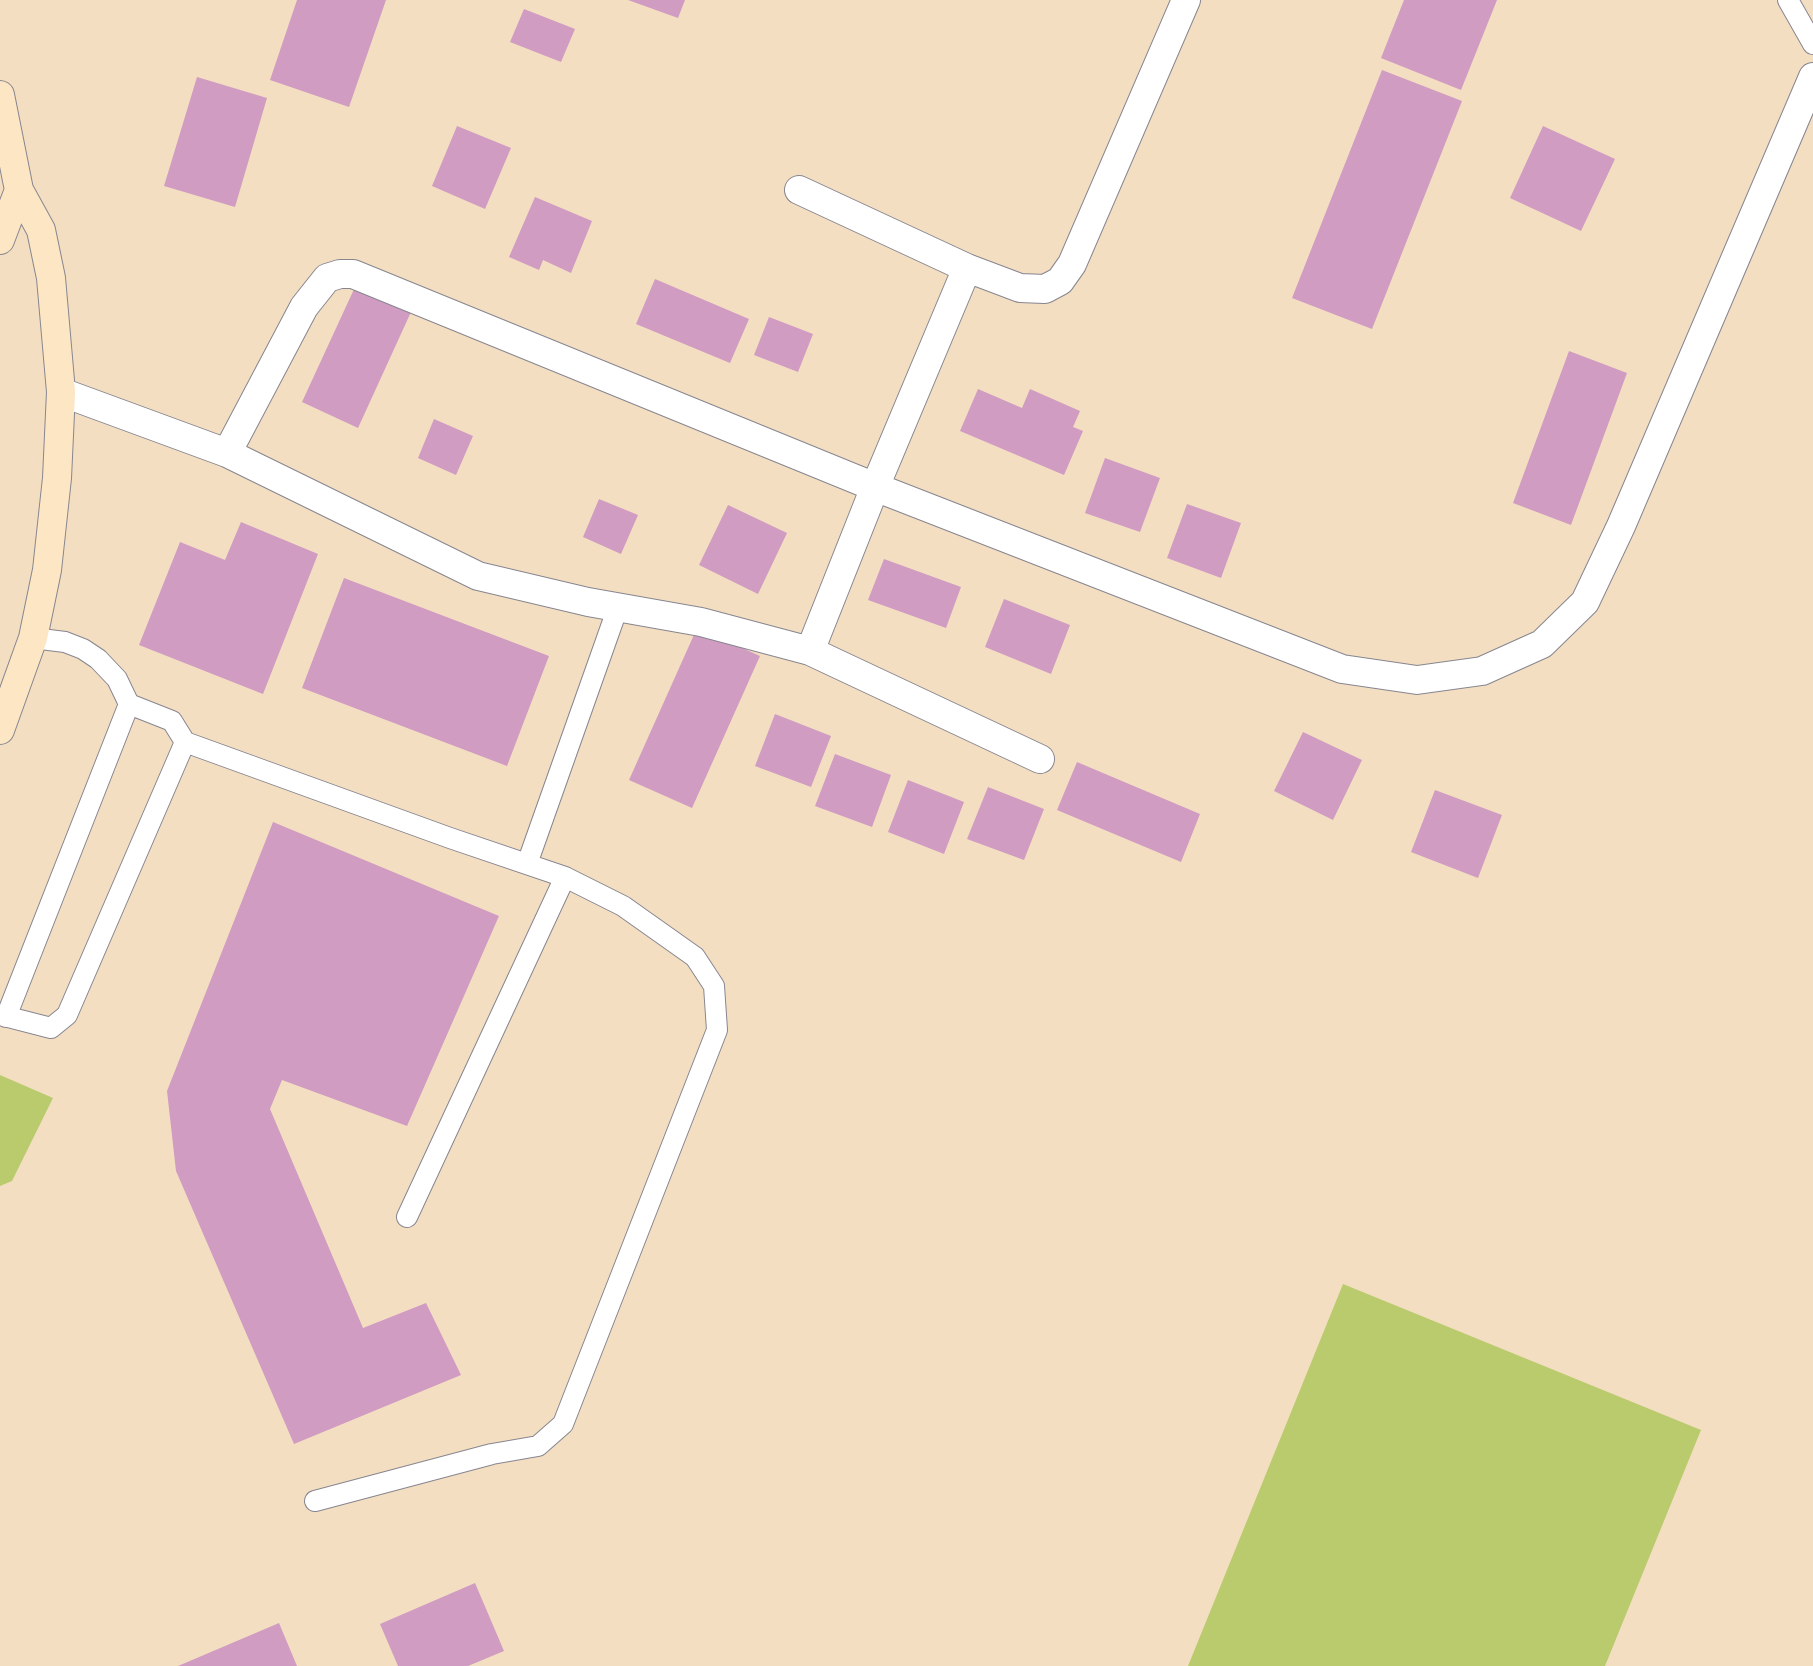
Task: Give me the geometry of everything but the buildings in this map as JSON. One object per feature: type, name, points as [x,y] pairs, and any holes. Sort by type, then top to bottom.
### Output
[{"type":"main road","points":[[0,95],[7,164],[41,230],[51,278],[61,392],[57,478],[48,560],[33,638],[0,730]]},
{"type":"main road","points":[[0,240],[19,190]]},
{"type":"street","points":[[799,190],[967,268],[1020,288],[1045,289],[1060,282],[1072,264],[1186,0]]},
{"type":"street","points":[[227,453],[304,307],[327,278],[340,274],[353,274],[875,487],[1342,669],[1417,680],[1482,671],[1542,644],[1585,602],[1621,526],[1813,76]]},
{"type":"street","points":[[810,651],[875,487],[967,268]]},
{"type":"street","points":[[61,392],[227,453],[478,576],[588,602],[701,622],[810,651],[1040,759]]},
{"type":"lane","points":[[1788,0],[1813,44]]},
{"type":"lane","points":[[527,864],[618,607]]},
{"type":"lane","points":[[33,638],[65,642],[83,649],[98,659],[117,679],[129,704],[172,721],[185,742],[441,835],[565,877],[623,906],[695,957],[714,986],[717,1030],[563,1424],[538,1446],[492,1454],[315,1501]]},
{"type":"lane","points":[[129,704],[3,1016],[51,1028],[67,1015],[185,742]]},
{"type":"lane","points":[[407,1217],[565,877]]},
{"type":"green space","points":[[0,1075],[53,1098],[12,1181],[0,1186]]},
{"type":"green space","points":[[1343,1284],[1701,1430],[1605,1666],[1188,1666]]}]
